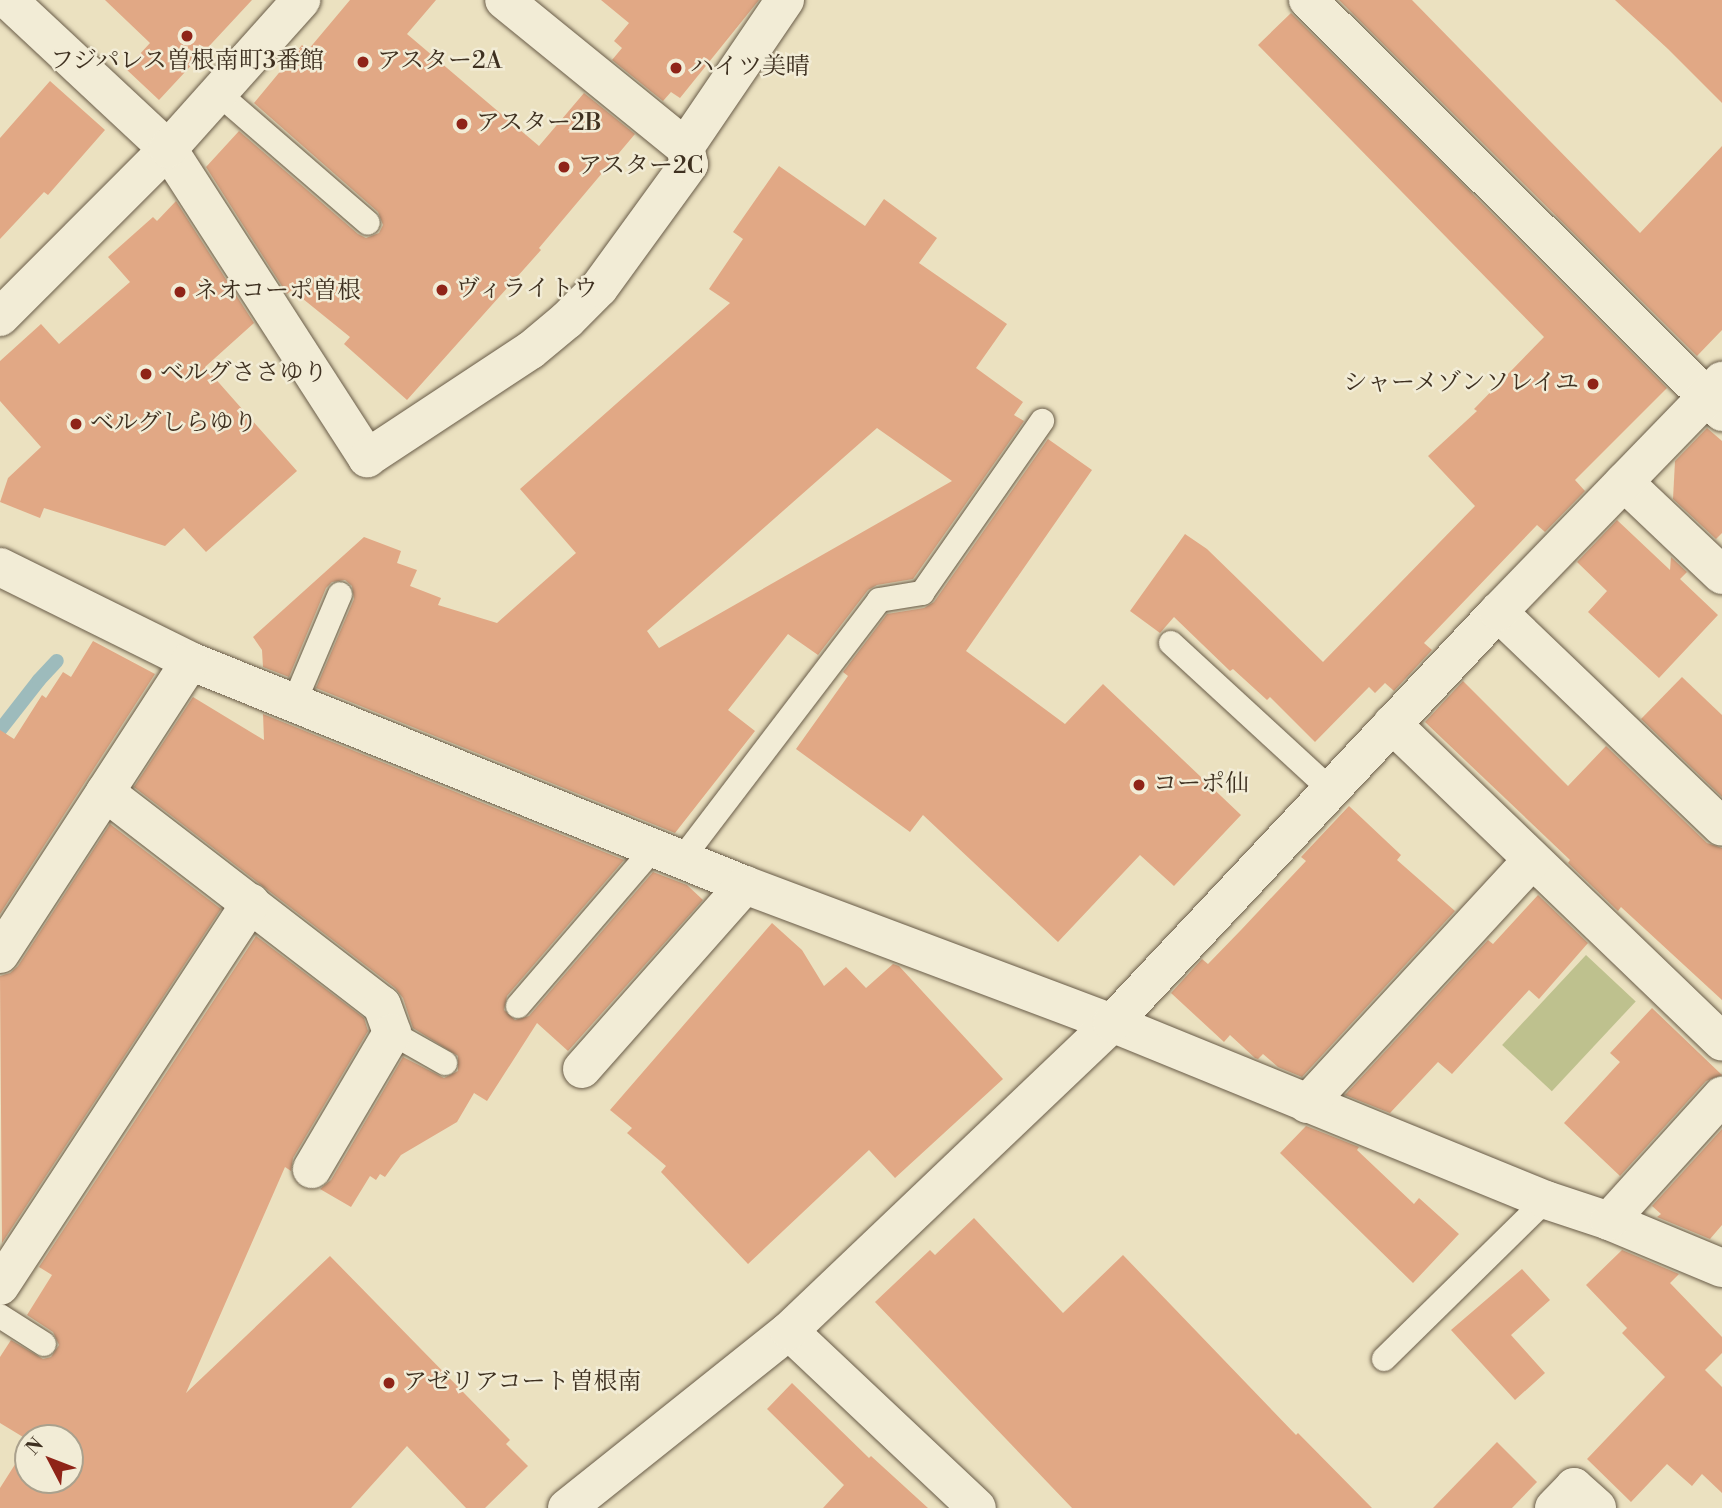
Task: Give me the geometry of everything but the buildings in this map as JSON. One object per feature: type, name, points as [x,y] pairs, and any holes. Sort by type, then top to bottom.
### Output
[{"type":"street","points":[[8,0],[168,149],[366,458],[531,350],[567,320],[599,288],[689,164],[685,147],[504,0]]},
{"type":"street","points":[[0,317],[168,149],[301,0]]},
{"type":"street","points":[[685,147],[785,0]]},
{"type":"street","points":[[567,1508],[789,1331],[1112,1023],[1498,612],[1624,482],[1717,397],[1308,0]]},
{"type":"street","points":[[1624,482],[1722,575]]},
{"type":"street","points":[[0,567],[190,661],[745,885],[1112,1023],[1546,1200],[1609,1221],[1722,1268]]},
{"type":"street","points":[[1498,612],[1722,827]]},
{"type":"street","points":[[0,954],[190,661]]},
{"type":"street","points":[[1392,724],[1722,1042]]},
{"type":"street","points":[[105,792],[382,1005],[392,1033],[312,1169]]},
{"type":"street","points":[[1307,1104],[1532,860]]},
{"type":"street","points":[[582,1069],[745,885]]},
{"type":"street","points":[[0,1286],[251,903]]},
{"type":"street","points":[[1609,1221],[1722,1096]]},
{"type":"street","points":[[789,1331],[977,1508]]},
{"type":"street","points":[[1554,1508],[1574,1487],[1597,1508]]},
{"type":"lane","points":[[218,93],[368,223]]},
{"type":"lane","points":[[518,1006],[668,854],[879,600],[922,593],[1042,421]]},
{"type":"lane","points":[[294,703],[341,594]]},
{"type":"lane","points":[[1171,643],[1330,789]]},
{"type":"lane","points":[[392,1033],[445,1063]]},
{"type":"lane","points":[[1384,1359],[1546,1200]]},
{"type":"lane","points":[[0,1316],[44,1344]]},
{"type":"green space","points":[[1586,955],[1636,1001],[1552,1091],[1502,1045]]},
{"type":"waterway","points":[[0,730],[57,661]]},
{"type":"place","name":"フジパレス曽根南町3番館","points":[[187,36]]},
{"type":"place","name":"アスター2A","points":[[363,62]]},
{"type":"place","name":"ハイツ美晴","points":[[676,68]]},
{"type":"place","name":"アスター2B","points":[[462,124]]},
{"type":"place","name":"アスター2C","points":[[564,167]]},
{"type":"place","name":"ヴィライトウ","points":[[442,290]]},
{"type":"place","name":"ネオコーポ曽根","points":[[180,292]]},
{"type":"place","name":"ベルグささゆり","points":[[146,374]]},
{"type":"place","name":"シャーメゾンソレイユ","points":[[1593,384]]},
{"type":"place","name":"ベルグしらゆり","points":[[76,424]]},
{"type":"place","name":"コーポ仙","points":[[1139,785]]},
{"type":"place","name":"アゼリアコート曽根南","points":[[389,1383]]}]
